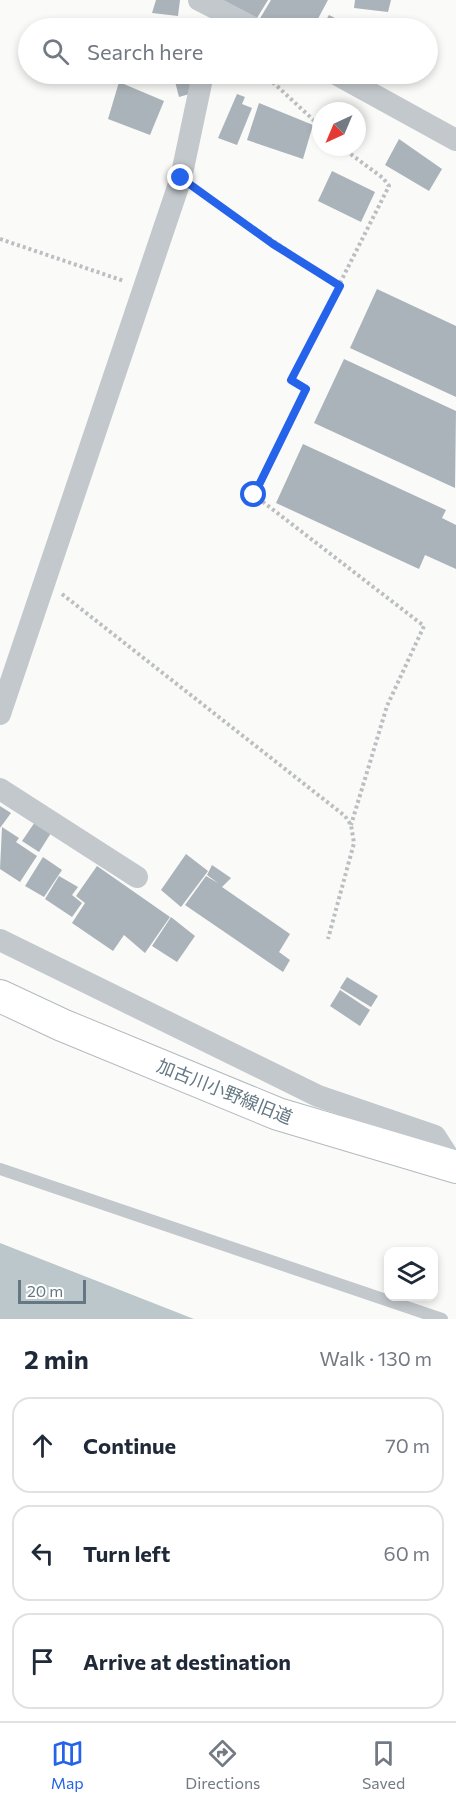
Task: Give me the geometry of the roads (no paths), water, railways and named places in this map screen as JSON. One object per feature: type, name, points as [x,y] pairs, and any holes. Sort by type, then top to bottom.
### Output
[{"type":"street","points":[[210,12],[226,18]]},
{"type":"street","points":[[0,714],[181,178],[201,84]]},
{"type":"street","points":[[354,84],[456,140]]},
{"type":"street","points":[[0,789],[138,878]]},
{"type":"street","points":[[0,940],[318,1096],[435,1136],[455,1167]]},
{"type":"street","name":"加古川小野線旧道","points":[[0,996],[62,1025],[278,1114],[455,1167]]},
{"type":"lane","points":[[0,1169],[442,1319]]}]
